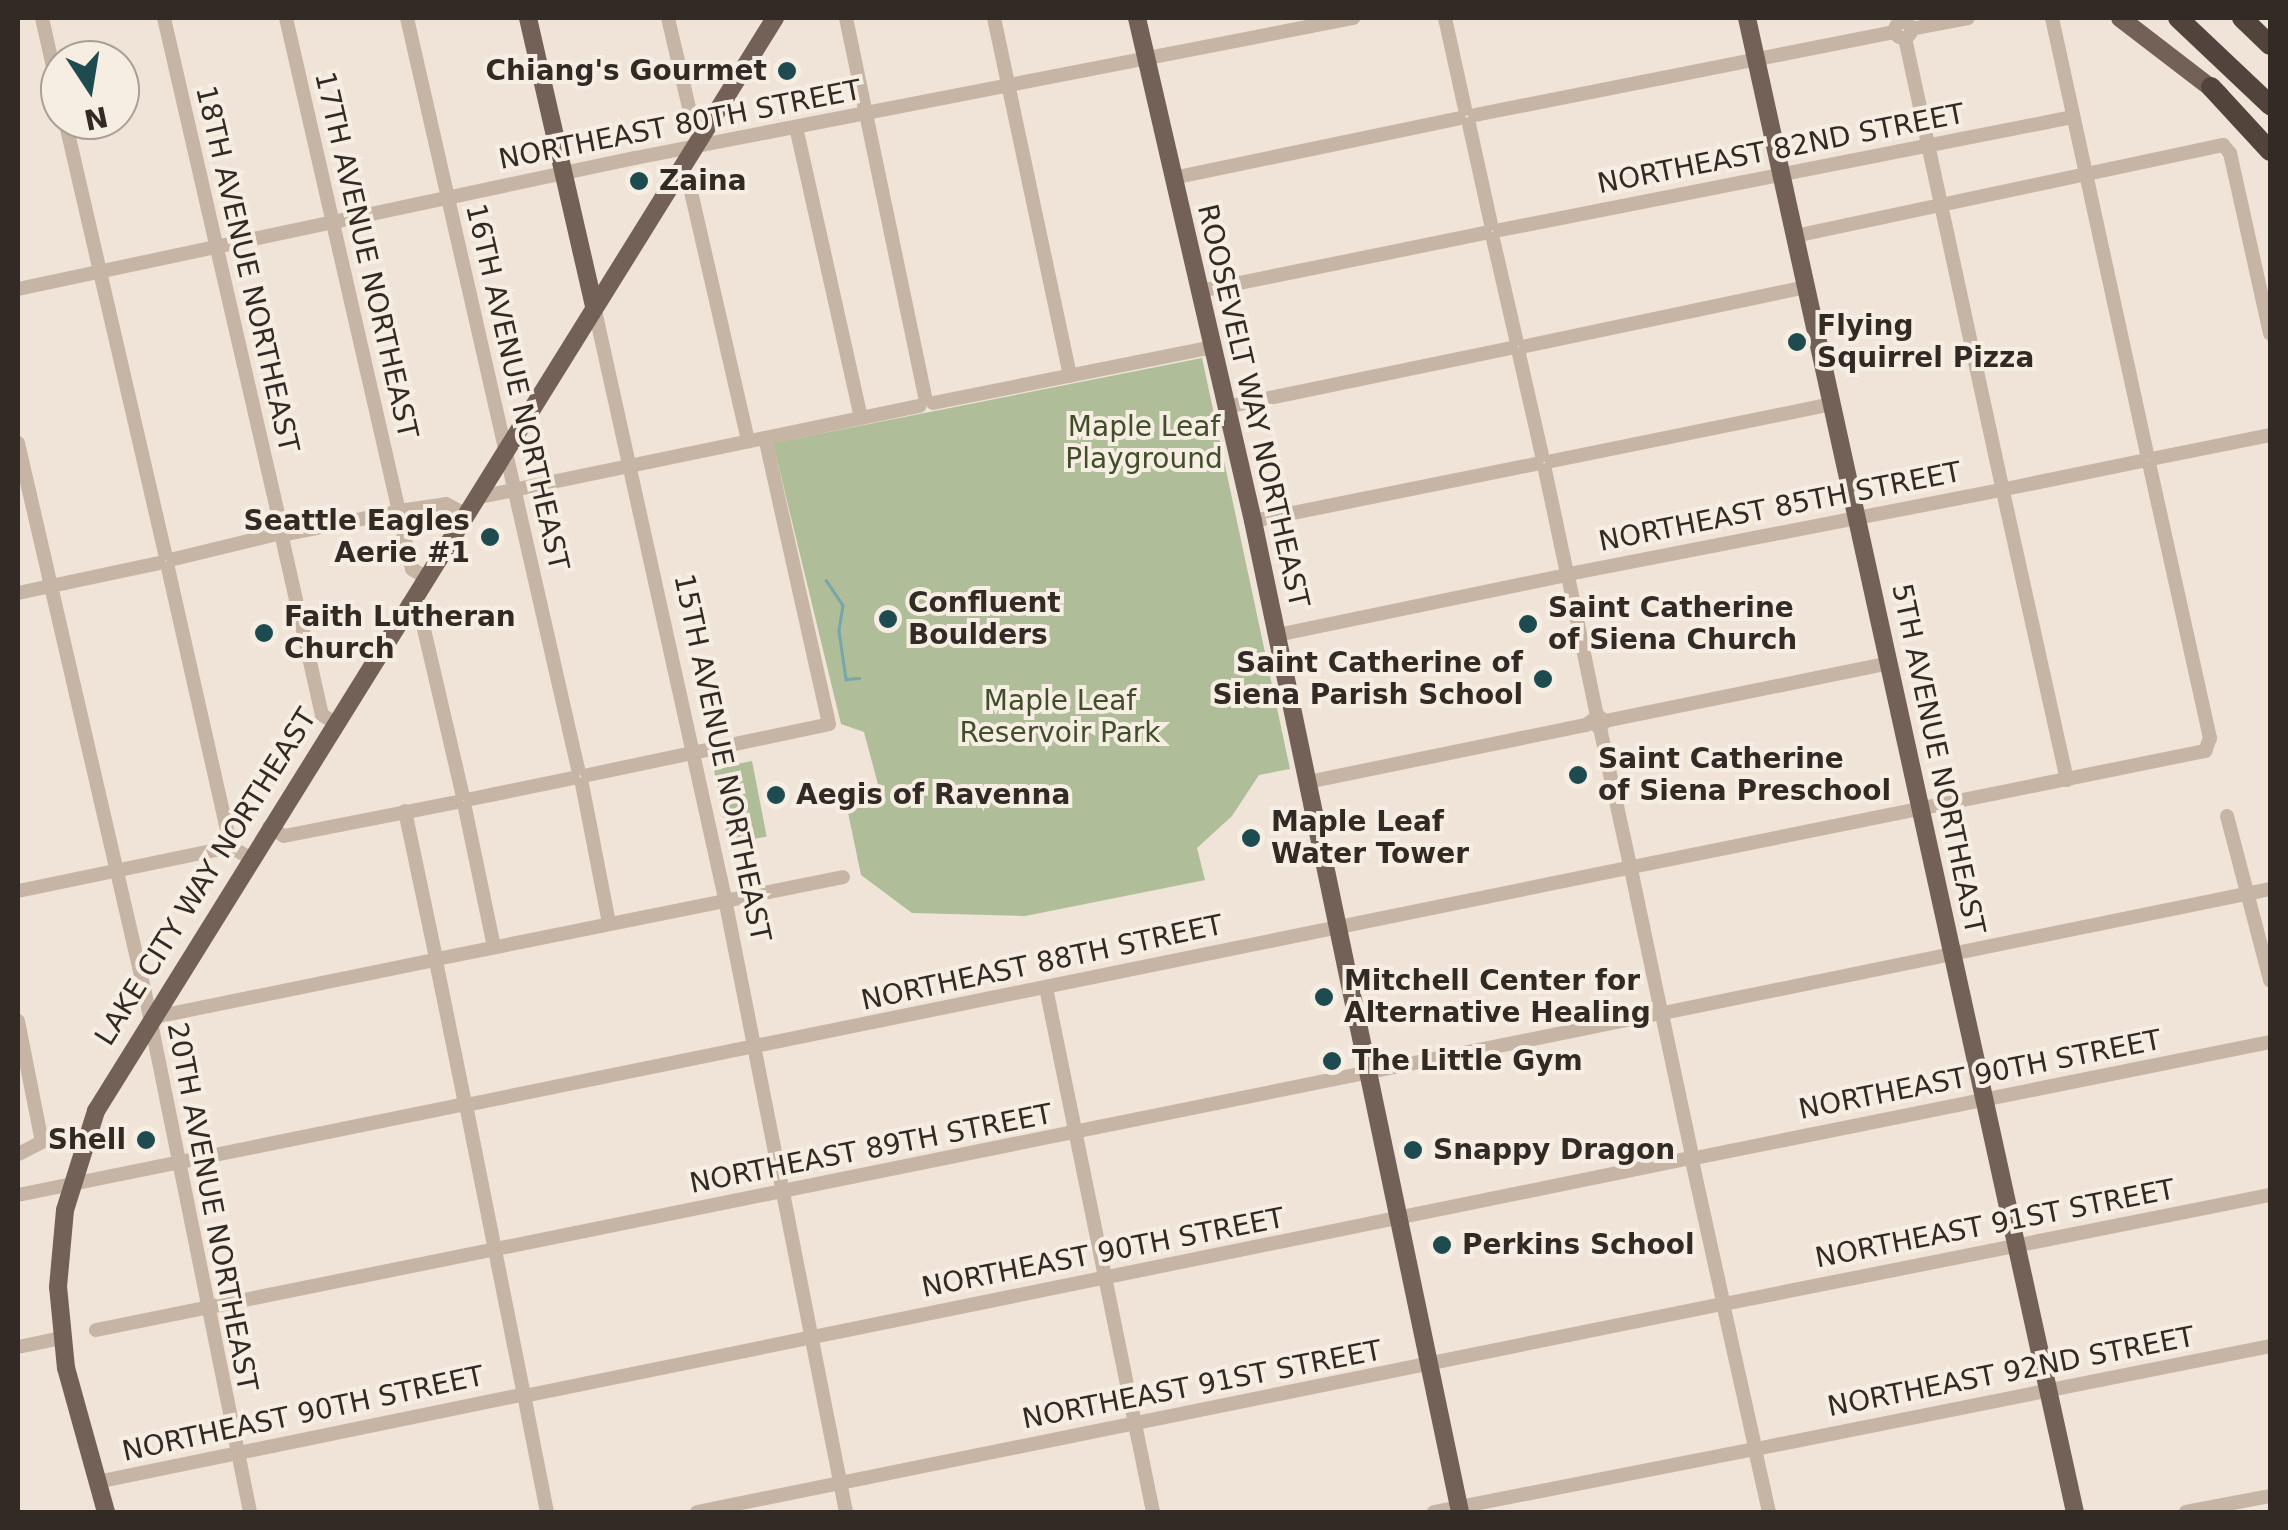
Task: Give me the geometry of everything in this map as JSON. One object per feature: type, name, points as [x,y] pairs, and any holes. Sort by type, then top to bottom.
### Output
[{"type":"highway","points":[[2178,18],[2270,105]]},
{"type":"highway","points":[[2242,18],[2270,44]]},
{"type":"highway","points":[[2211,87],[2270,151]]},
{"type":"main road","name":"15TH AVENUE NORTHEAST","points":[[528,18],[594,306]]},
{"type":"main road","name":"LAKE CITY WAY NORTHEAST","points":[[106,1512],[62,1338],[59,1256],[70,1184],[96,1112],[149,1018],[775,18]]},
{"type":"main road","name":"ROOSEVELT WAY NORTHEAST","points":[[1137,18],[1277,634],[1459,1510]]},
{"type":"main road","name":"5TH AVENUE NORTHEAST","points":[[1747,18],[2075,1512]]},
{"type":"main road","points":[[2120,18],[2270,136]]},
{"type":"street","name":"18TH AVENUE NORTHEAST","points":[[164,18],[322,715],[334,722]]},
{"type":"street","name":"17TH AVENUE NORTHEAST","points":[[286,18],[412,568],[425,577]]},
{"type":"street","name":"16TH AVENUE NORTHEAST","points":[[408,18],[518,489],[610,923]]},
{"type":"street","points":[[668,18],[692,120],[705,128]]},
{"type":"street","points":[[846,18],[926,402]]},
{"type":"street","points":[[994,18],[1070,376]]},
{"type":"street","name":"NORTHEAST 80TH STREET","points":[[18,289],[693,146],[1353,18]]},
{"type":"street","points":[[1445,18],[1768,1512]]},
{"type":"street","points":[[1173,178],[1902,28],[1968,18]]},
{"type":"street","points":[[2052,18],[2148,460]]},
{"type":"street","points":[[1902,28],[2067,780]]},
{"type":"street","name":"NORTHEAST 82ND STREET","points":[[1200,291],[2073,117]]},
{"type":"street","points":[[796,127],[861,418]]},
{"type":"street","points":[[69,140],[231,847]]},
{"type":"street","points":[[1795,236],[2225,146],[2270,334]]},
{"type":"street","points":[[675,175],[689,183],[748,441]]},
{"type":"street","points":[[1226,407],[1807,288]]},
{"type":"street","name":"15TH AVENUE NORTHEAST","points":[[594,306],[725,900],[846,1512]]},
{"type":"street","points":[[18,593],[398,511],[448,504],[469,506],[518,489],[926,402],[1212,347]]},
{"type":"street","points":[[1252,521],[1832,404]]},
{"type":"street","name":"NORTHEAST 85TH STREET","points":[[1277,634],[2270,435]]},
{"type":"street","points":[[269,827],[284,836],[828,724],[765,438]]},
{"type":"street","name":"20TH AVENUE NORTHEAST","points":[[18,442],[149,1018],[250,1512]]},
{"type":"street","name":"NORTHEAST 88TH STREET","points":[[18,1195],[2209,748],[2148,460]]},
{"type":"street","points":[[408,604],[420,612],[494,947]]},
{"type":"street","points":[[1308,782],[1889,663]]},
{"type":"street","points":[[406,812],[547,1512]]},
{"type":"street","points":[[2227,816],[2244,894],[2270,980]]},
{"type":"street","points":[[18,891],[231,847],[250,858]]},
{"type":"street","points":[[149,1018],[843,877]]},
{"type":"street","name":"NORTHEAST 89TH STREET","points":[[96,1330],[2270,889]]},
{"type":"street","points":[[1046,988],[1153,1512]]},
{"type":"street","points":[[18,1021],[42,1138],[38,1149],[18,1154]]},
{"type":"street","name":"NORTHEAST 90TH STREET","points":[[97,1482],[2270,1042]]},
{"type":"street","name":"NORTHEAST 91ST STREET","points":[[697,1512],[2270,1195]]},
{"type":"street","points":[[18,1347],[62,1338]]},
{"type":"street","name":"NORTHEAST 92ND STREET","points":[[1434,1512],[2270,1346]]},
{"type":"street","points":[[2186,1512],[2270,1496]]},
{"type":"green space","name":"Maple Leaf Reservoir Park","points":[[1202,358],[1290,769],[1259,775],[1232,816],[1197,848],[1205,880],[1025,916],[912,913],[861,875],[846,803],[880,792],[864,732],[841,724],[773,443]]},
{"type":"green space","points":[[752,761],[767,837],[728,844],[714,768]]},
{"type":"waterway","points":[[826,580],[843,605],[839,631],[846,679],[859,678]]},
{"type":"place","name":"Chiang's Gourmet","points":[[787,71]]},
{"type":"place","name":"Zaina","points":[[639,181]]},
{"type":"place","name":"Flying Squirrel Pizza","points":[[1797,342]]},
{"type":"place","name":"Seattle Eagles Aerie #1","points":[[490,537]]},
{"type":"place","name":"Confluent Boulders","points":[[888,619]]},
{"type":"place","name":"Saint Catherine of Siena Church","points":[[1528,624]]},
{"type":"place","name":"Faith Lutheran Church","points":[[264,633]]},
{"type":"place","name":"Saint Catherine of Siena Parish School","points":[[1543,679]]},
{"type":"place","name":"Saint Catherine of Siena Preschool","points":[[1578,775]]},
{"type":"place","name":"Aegis of Ravenna","points":[[776,795]]},
{"type":"place","name":"Maple Leaf Water Tower","points":[[1251,838]]},
{"type":"place","name":"Mitchell Center for Alternative Healing","points":[[1324,997]]},
{"type":"place","name":"The Little Gym","points":[[1332,1061]]},
{"type":"place","name":"Shell","points":[[146,1140]]},
{"type":"place","name":"Snappy Dragon","points":[[1413,1150]]},
{"type":"place","name":"Perkins School","points":[[1442,1245]]},
{"type":"park label","name":"Maple Leaf Playground","points":[[1144,443]]}]
